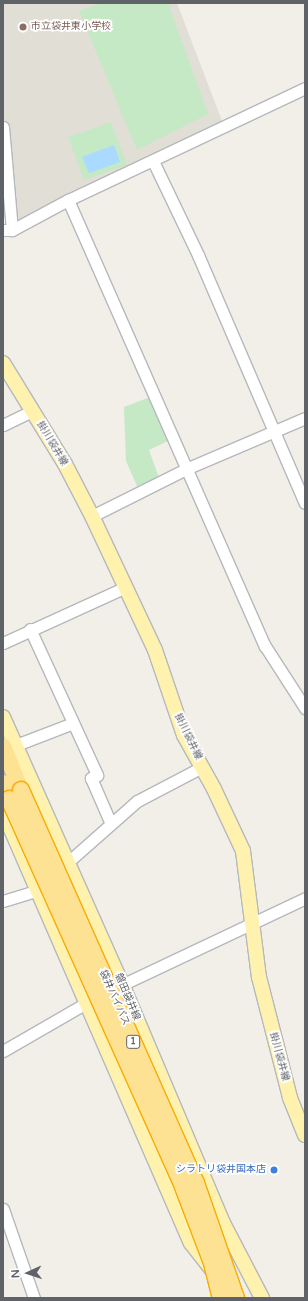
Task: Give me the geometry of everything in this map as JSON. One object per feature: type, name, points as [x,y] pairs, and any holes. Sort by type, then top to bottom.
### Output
[{"type":"highway","name":"袋井バイパス","points":[[9,746],[11,800],[183,1187],[212,1264],[221,1298]]},
{"type":"highway","name":"袋井バイパス","points":[[3,784],[196,1183],[236,1298]]},
{"type":"main road","name":"掛川袋井線","points":[[3,363],[65,464],[92,516],[155,650],[184,735],[202,767],[244,851],[259,977],[271,1031],[290,1098],[305,1135]]},
{"type":"main road","name":"磐田袋井線","points":[[3,717],[9,746],[68,862],[122,984],[223,1223],[262,1298]]},
{"type":"main road","points":[[11,800],[36,891],[87,1002],[191,1243],[236,1298]]},
{"type":"street","points":[[3,127],[7,230],[305,88]]},
{"type":"street","points":[[153,161],[198,255],[305,503]]},
{"type":"street","points":[[68,200],[188,468],[265,646],[305,708]]},
{"type":"street","points":[[3,426],[32,411]]},
{"type":"street","points":[[92,516],[188,468],[305,418]]},
{"type":"street","points":[[3,643],[30,629],[126,587]]},
{"type":"street","points":[[30,629],[96,775],[91,778],[111,824]]},
{"type":"street","points":[[9,746],[73,723]]},
{"type":"street","points":[[68,862],[137,801],[202,767]]},
{"type":"street","points":[[3,901],[36,891]]},
{"type":"street","points":[[3,1051],[87,1002],[122,984],[305,898]]},
{"type":"street","points":[[3,1209],[34,1298]]},
{"type":"shaded area","points":[[3,3],[177,3],[222,121],[13,228],[3,125]]},
{"type":"green space","points":[[101,3],[168,3],[208,114],[137,150],[79,11]]},
{"type":"green space","points":[[111,122],[127,165],[84,180],[68,137]]},
{"type":"green space","points":[[153,396],[170,440],[149,450],[159,478],[137,486],[126,461],[124,407]]},
{"type":"water","points":[[114,145],[120,162],[89,173],[82,157]]},
{"type":"place","name":"市立袋井東小学校","points":[[23,27]]},
{"type":"place","name":"シラトリ袋井国本店","points":[[274,1170]]}]
